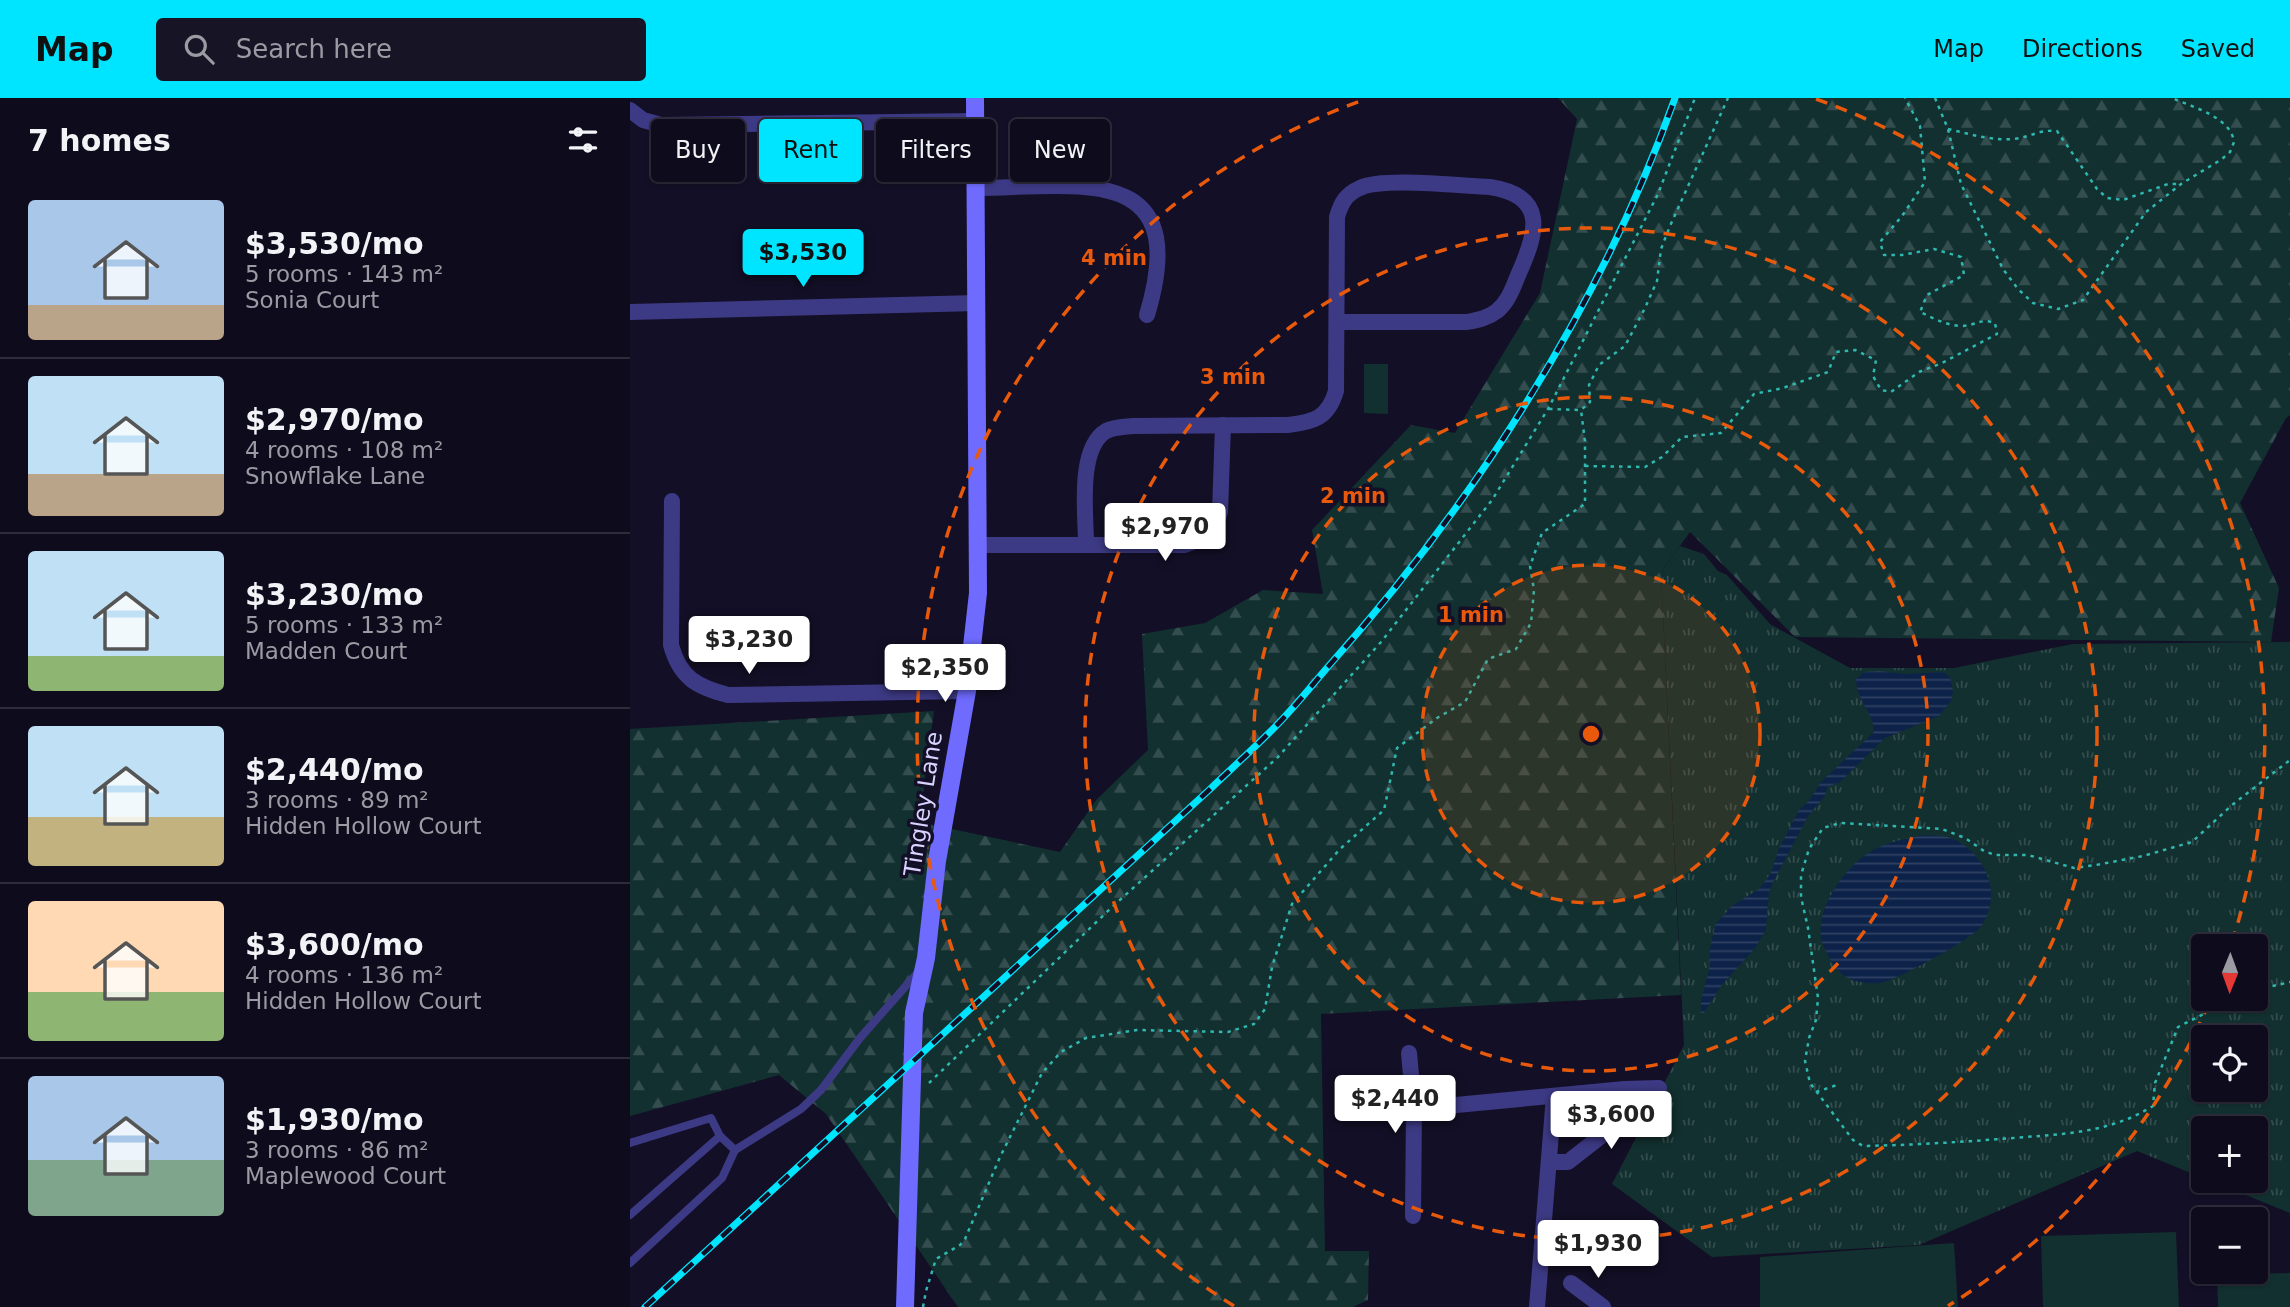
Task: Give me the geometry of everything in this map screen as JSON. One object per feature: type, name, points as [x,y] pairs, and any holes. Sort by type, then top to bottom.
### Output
[{"type":"street","name":"Tingley Lane","points":[[975,98],[975,119]]},
{"type":"street","points":[[630,110],[643,120],[661,125],[876,122]]},
{"type":"street","name":"Tingley Lane","points":[[905,1307],[914,1013],[967,691],[978,593],[975,182]]},
{"type":"street","points":[[1086,544],[1086,466],[1095,442],[1105,432],[1118,427],[1133,426],[1308,423],[1329,409],[1335,391],[1337,217],[1341,204],[1359,188],[1382,183],[1490,187],[1507,190],[1527,205],[1534,219],[1531,247],[1508,299],[1499,310],[1486,318],[1467,322],[1337,322]]},
{"type":"street","points":[[975,188],[1081,187],[1110,190],[1131,198],[1145,210],[1153,225],[1158,246],[1158,265],[1147,315]]},
{"type":"street","points":[[630,312],[976,303]]},
{"type":"street","points":[[978,545],[1184,545],[1209,533],[1217,523],[1220,512],[1223,425]]},
{"type":"street","points":[[672,501],[671,645],[676,664],[705,689],[728,695],[967,691]]},
{"type":"street","points":[[1409,1053],[1414,1109],[1413,1216]]},
{"type":"street","points":[[1414,1109],[1659,1088]]},
{"type":"street","points":[[1549,1162],[1568,1162],[1614,1126],[1624,1103],[1625,1089]]},
{"type":"street","points":[[1537,1307],[1541,1231],[1554,1096]]},
{"type":"street","points":[[1572,1283],[1603,1307]]},
{"type":"lane","points":[[630,1263],[722,1178],[735,1150],[800,1109],[821,1090],[860,1038],[924,965]]},
{"type":"lane","points":[[630,1143],[711,1118],[720,1136],[735,1150]]},
{"type":"lane","points":[[630,1215],[720,1136]]},
{"type":"path","points":[[911,1101],[1111,908],[1277,758],[1381,642],[1492,500],[1548,409],[1658,194],[1695,98]]},
{"type":"path","points":[[1548,409],[1581,410],[1590,402],[1589,384],[1599,365],[1625,346],[1657,281],[1661,249],[1728,98]]},
{"type":"path","points":[[1585,466],[1645,467],[1662,457],[1682,438],[1721,433],[1754,394],[1783,388],[1828,372],[1836,352],[1855,350],[1876,360],[1873,376],[1881,390],[1891,392],[1919,372],[1997,334],[1995,323],[1985,320],[1964,326],[1943,323],[1920,312],[1927,295],[1964,275],[1961,257],[1934,250],[1902,256],[1884,255],[1880,242],[1925,182],[1920,126],[1905,98]]},
{"type":"path","points":[[1935,98],[1948,129],[1961,184],[2003,269],[2018,289],[2034,303],[2058,309],[2083,300],[2146,212],[2180,184],[2230,152],[2234,142],[2229,128],[2214,117],[2172,98]]},
{"type":"path","points":[[1948,129],[2001,139],[2017,138],[2044,130],[2057,131],[2097,189],[2108,198],[2123,200],[2168,184],[2180,184]]},
{"type":"path","points":[[923,1307],[936,1259],[960,1245],[965,1239],[1000,1157],[1042,1073],[1061,1052],[1086,1038],[1138,1030],[1228,1031],[1254,1024],[1265,1009],[1272,967],[1292,904],[1340,849],[1384,810],[1397,748],[1437,718],[1465,702],[1488,659],[1516,649],[1531,623],[1534,590],[1530,566],[1542,533],[1585,504],[1581,410]]},
{"type":"path","points":[[2207,1012],[2178,1027],[2155,1083],[2153,1106],[2132,1119],[2055,1136],[1981,1142],[1863,1146],[1853,1140],[1816,1092],[1810,1083],[1805,1060],[1816,1020],[1818,998],[1801,897],[1801,875],[1809,849],[1823,828],[1840,823],[1942,829],[1965,838],[1983,851],[1994,855],[2028,855],[2074,868],[2096,865],[2143,856],[2192,842],[2232,804],[2290,760]]},
{"type":"path","points":[[2268,987],[2290,982]]},
{"type":"path","points":[[1816,1092],[1840,1084]]},
{"type":"green space","points":[[1558,98],[2290,98],[2290,415],[2240,503],[2279,588],[2271,642],[1795,637],[1690,532],[1661,572],[1681,995],[1321,1014],[1325,1251],[1369,1251],[1368,1300],[1353,1307],[958,1307],[826,1114],[779,1075],[630,1116],[630,729],[934,711],[919,822],[1060,852],[1097,799],[1148,750],[1142,634],[1205,623],[1263,590],[1323,594],[1312,530],[1411,425],[1455,433],[1540,293],[1577,119]]},
{"type":"green space","points":[[1364,364],[1388,364],[1388,414],[1364,413]]},
{"type":"green space","points":[[1680,546],[1704,554],[1718,571],[1727,575],[1770,624],[1850,668],[1954,668],[2073,644],[2290,642],[2290,1213],[2241,1193],[2268,1193],[2268,1116],[2191,1116],[2191,1173],[2137,1151],[1919,1245],[1712,1257],[1612,1184],[1684,1045],[1661,572]]},
{"type":"green space","points":[[2176,1232],[2179,1307],[2043,1307],[2041,1236]]},
{"type":"green space","points":[[1954,1243],[1958,1307],[1760,1307],[1760,1257]]},
{"type":"green space","points":[[2290,1273],[2290,1307],[2218,1307],[2217,1284],[2268,1284],[2268,1274]]},
{"type":"water","points":[[1864,672],[1905,674],[1943,672],[1950,677],[1953,691],[1951,701],[1939,716],[1885,738],[1840,782],[1827,787],[1825,796],[1808,816],[1772,884],[1766,929],[1756,947],[1721,986],[1704,1013],[1701,1013],[1715,925],[1732,906],[1759,889],[1771,873],[1778,851],[1799,810],[1809,801],[1821,782],[1874,732],[1856,679]]},
{"type":"water","points":[[1924,835],[1950,838],[1972,852],[1981,863],[1991,887],[1988,913],[1982,925],[1953,947],[1887,981],[1867,983],[1847,978],[1834,965],[1822,942],[1822,918],[1831,894],[1855,863],[1871,852],[1892,842]]},
{"type":"railway","points":[[645,1307],[1208,791],[1294,707],[1432,540],[1482,471],[1528,400],[1571,327],[1610,252],[1645,176],[1675,98]]}]
